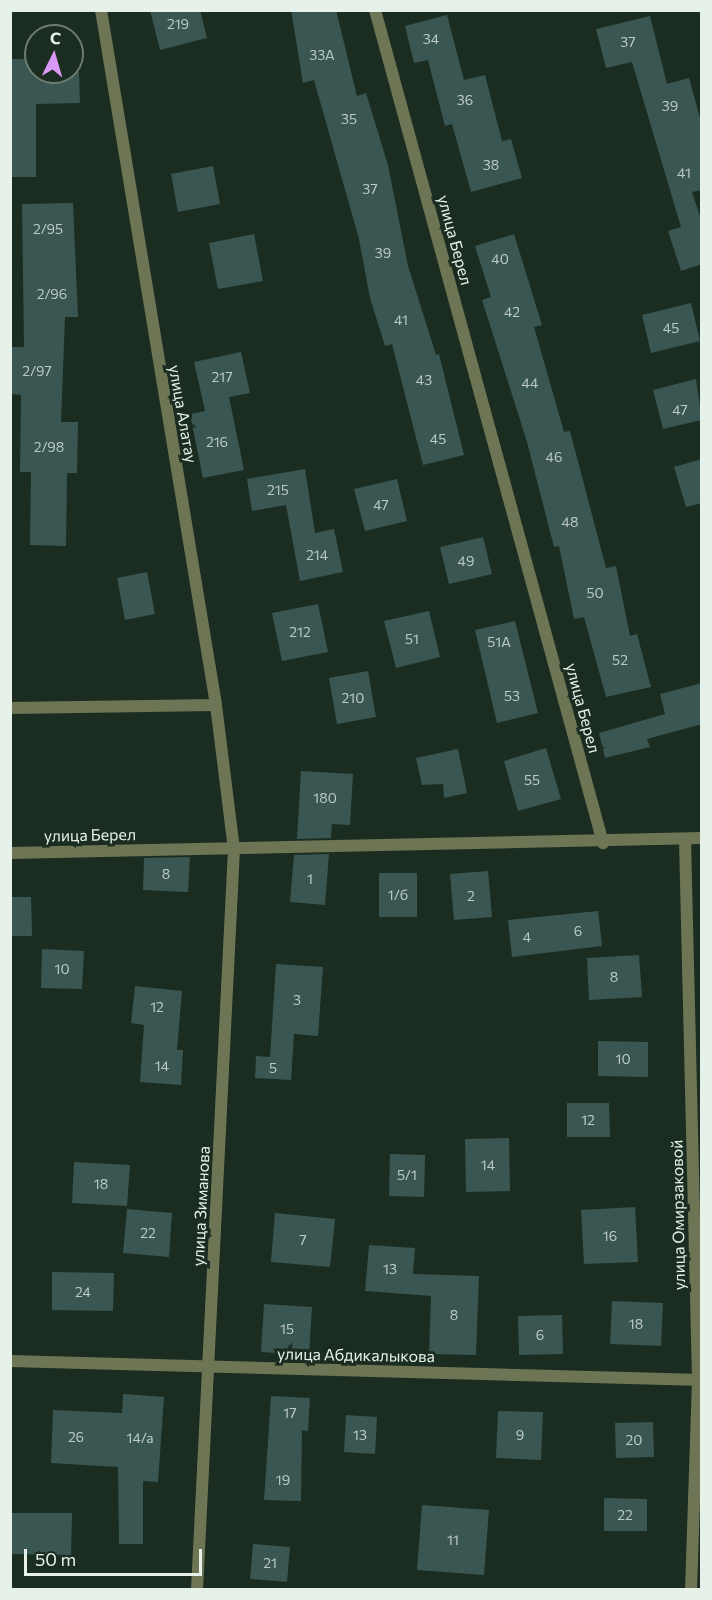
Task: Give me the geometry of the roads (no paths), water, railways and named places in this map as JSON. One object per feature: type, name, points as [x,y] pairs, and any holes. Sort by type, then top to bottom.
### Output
[{"type":"street","name":"улица Алатау","points":[[101,10],[216,705],[230,824]]},
{"type":"street","name":"улица Берел","points":[[10,853],[603,843],[375,10]]},
{"type":"street","points":[[10,708],[216,705]]},
{"type":"street","name":"улица Зиманова","points":[[197,1590],[210,1368],[234,849],[230,824]]},
{"type":"street","points":[[603,843],[702,838]]},
{"type":"street","name":"улица Омирзаковой","points":[[685,840],[700,1380],[691,1590]]},
{"type":"street","name":"улица Абдикалыкова","points":[[10,1361],[700,1380]]}]
